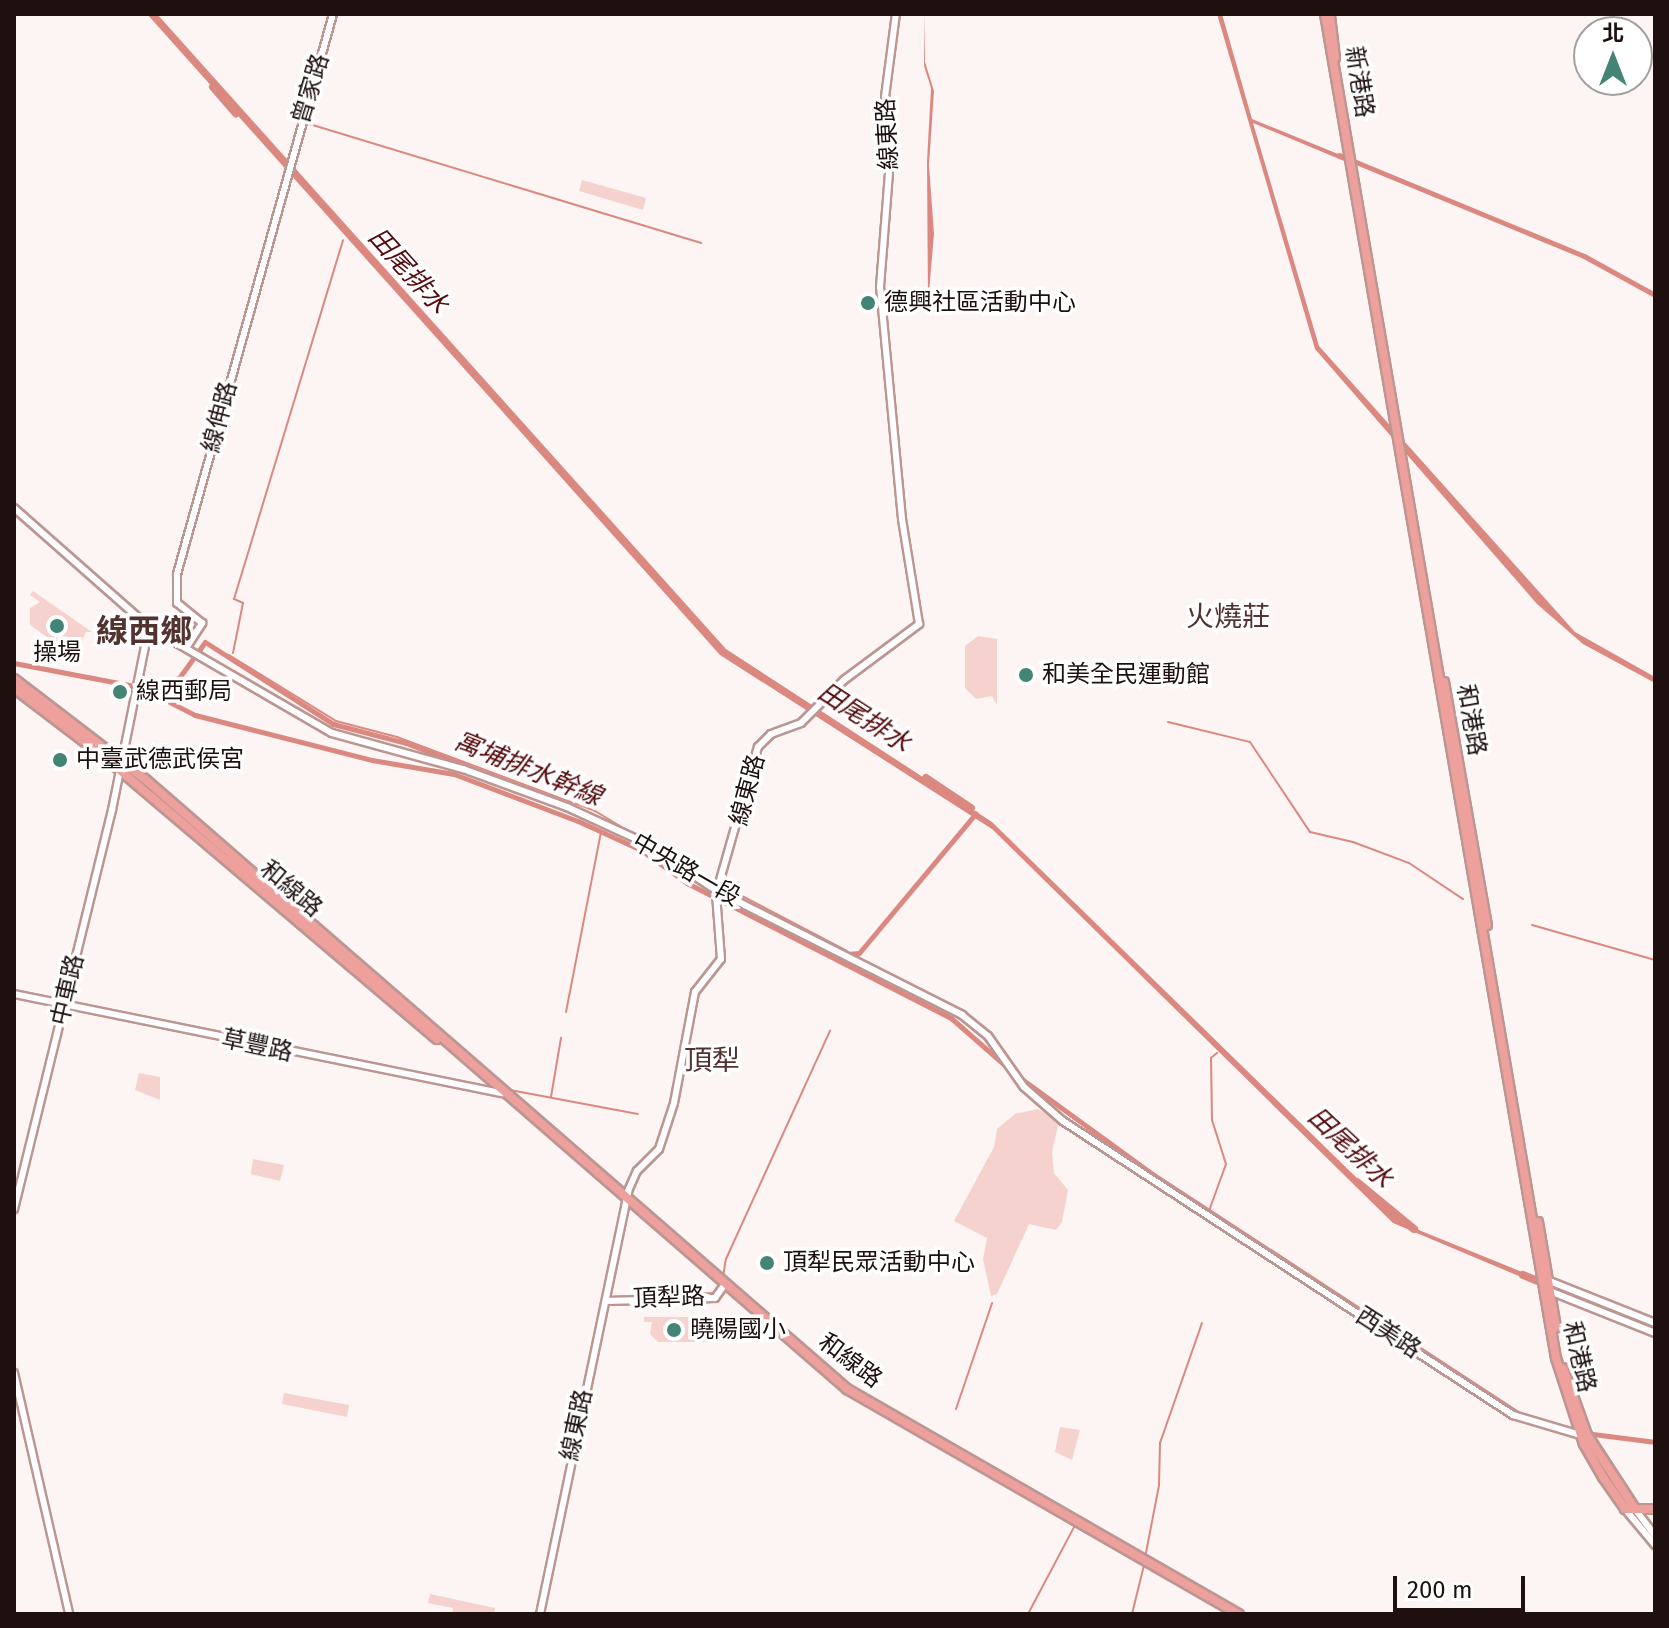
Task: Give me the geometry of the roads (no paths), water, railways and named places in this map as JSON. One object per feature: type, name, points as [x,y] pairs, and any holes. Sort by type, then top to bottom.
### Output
[{"type":"main road","name":"新港路","points":[[1328,14],[1350,167]]},
{"type":"main road","name":"和港路","points":[[1350,167],[1562,1364],[1583,1433],[1606,1475],[1630,1509]]},
{"type":"main road","points":[[14,679],[121,765]]},
{"type":"main road","points":[[14,688],[121,765]]},
{"type":"main road","name":"和線路","points":[[121,765],[847,1389],[1239,1614]]},
{"type":"main road","points":[[1630,1509],[1655,1509]]},
{"type":"street","name":"曾家路","points":[[286,172],[333,14]]},
{"type":"street","name":"線東路","points":[[540,1614],[627,1199],[637,1171],[659,1149],[667,1128],[695,992],[721,959],[718,891],[758,747],[771,734],[810,715],[844,680],[919,624],[902,519],[880,287],[892,135],[885,97],[896,14]]},
{"type":"street","name":"線伸路","points":[[186,648],[202,623],[177,603],[177,574],[286,172]]},
{"type":"street","name":"中央路一段","points":[[14,508],[149,627],[332,733],[463,769],[567,807],[645,843],[718,891],[952,1010],[996,1047],[1007,1067],[1063,1121],[1197,1209]]},
{"type":"street","points":[[121,765],[149,627]]},
{"type":"street","name":"中車路","points":[[14,1209],[121,765]]},
{"type":"street","name":"草豐路","points":[[14,994],[64,1007],[502,1093]]},
{"type":"street","name":"西美路","points":[[1197,1209],[1513,1415],[1583,1433]]},
{"type":"street","name":"頂犁路","points":[[606,1301],[715,1298],[725,1284]]},
{"type":"street","points":[[1546,1284],[1655,1323]]},
{"type":"street","points":[[1546,1284],[1655,1333]]},
{"type":"street","points":[[14,1373],[69,1614]]},
{"type":"street","points":[[1630,1509],[1655,1536]]},
{"type":"street","points":[[1630,1509],[1655,1545]]},
{"type":"waterway","name":"田尾排水","points":[[213,87],[236,113]]},
{"type":"waterway","points":[[306,123],[701,243]]},
{"type":"waterway","points":[[1339,155],[1584,256],[1655,295]]},
{"type":"waterway","points":[[285,198],[292,174]]},
{"type":"waterway","points":[[233,653],[243,603],[234,599],[343,240]]},
{"type":"waterway","points":[[186,558],[212,459]]},
{"type":"waterway","name":"寓埔排水幹線","points":[[14,663],[140,687],[179,678],[205,642],[333,724],[406,743],[568,805]]},
{"type":"waterway","name":"寓埔排水幹線","points":[[229,655],[336,721],[397,737],[595,811],[715,883]]},
{"type":"waterway","points":[[140,687],[195,715],[372,760],[454,774],[578,821],[641,850],[687,883],[951,1018],[1008,1068]]},
{"type":"waterway","points":[[1168,722],[1250,742],[1310,832],[1353,842],[1409,863],[1463,899]]},
{"type":"waterway","name":"田尾排水","points":[[926,778],[971,808]]},
{"type":"waterway","name":"寓埔排水幹線","points":[[716,887],[847,954],[859,953],[976,813]]},
{"type":"waterway","points":[[566,1012],[601,832]]},
{"type":"waterway","name":"寓埔排水幹線","points":[[721,885],[847,951]]},
{"type":"waterway","points":[[1532,925],[1655,960]]},
{"type":"waterway","points":[[723,1277],[726,1259],[830,1031]]},
{"type":"waterway","points":[[551,1097],[561,1038]]},
{"type":"waterway","points":[[1209,1211],[1226,1164],[1212,1120],[1211,1058],[1217,1053]]},
{"type":"waterway","points":[[1019,1077],[1154,1175],[1521,1415]]},
{"type":"waterway","points":[[447,1079],[495,1088]]},
{"type":"waterway","points":[[510,1090],[638,1114]]},
{"type":"waterway","name":"田尾排水","points":[[1357,1182],[1414,1229]]},
{"type":"waterway","name":"田尾排水","points":[[1523,1275],[1655,1329]]},
{"type":"waterway","points":[[636,1296],[715,1293]]},
{"type":"waterway","points":[[956,1409],[992,1303]]},
{"type":"waterway","points":[[1145,1558],[1159,1485],[1160,1443],[1202,1323]]},
{"type":"waterway","points":[[1585,1433],[1655,1442]]},
{"type":"waterway","points":[[1028,1614],[1074,1527]]},
{"type":"waterway","points":[[1132,1614],[1144,1565]]},
{"type":"place","name":"德興社區活動中心","points":[[868,303]]},
{"type":"place","name":"操場","points":[[57,626]]},
{"type":"place","name":"和美全民運動館","points":[[1026,675]]},
{"type":"place","name":"線西郵局","points":[[120,692]]},
{"type":"place","name":"中臺武德武侯宮","points":[[60,760]]},
{"type":"place","name":"頂犁民眾活動中心","points":[[767,1263]]},
{"type":"place","name":"曉陽國小","points":[[674,1330]]},
{"type":"district","name":"火燒莊","points":[[1228,617]]},
{"type":"district","name":"線西鄉","points":[[144,631]]},
{"type":"district","name":"頂犁","points":[[712,1061]]}]
